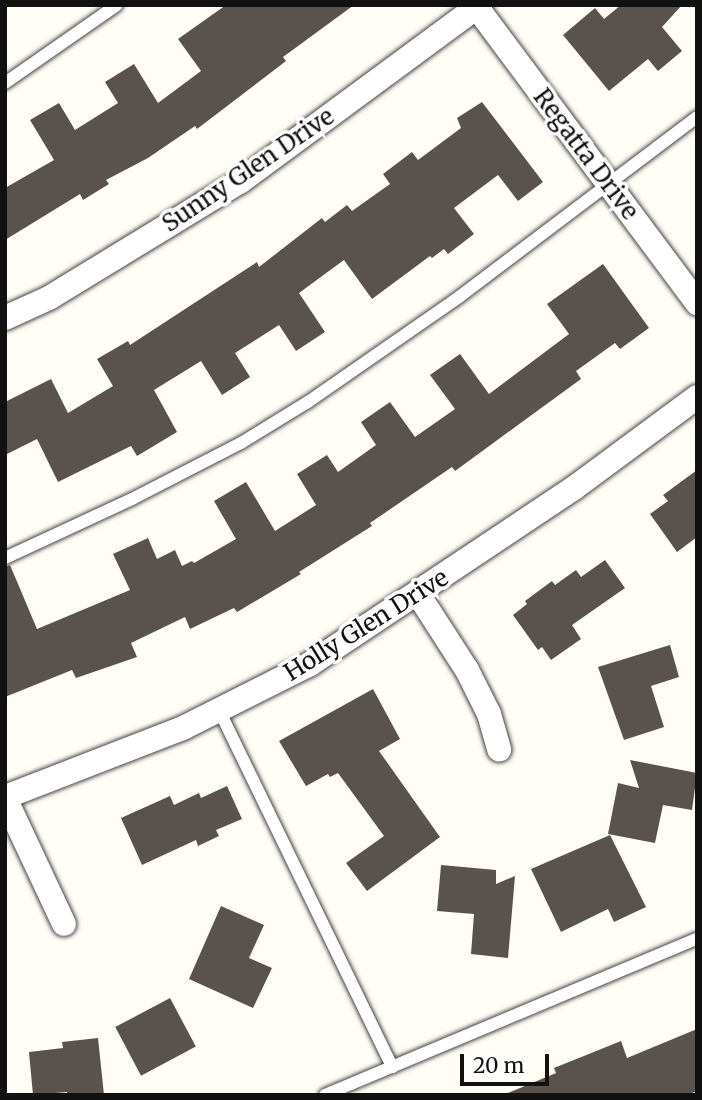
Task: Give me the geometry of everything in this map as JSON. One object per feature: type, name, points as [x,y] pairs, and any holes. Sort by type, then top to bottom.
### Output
[{"type":"street","name":"Regatta Drive","points":[[477,6],[697,303]]},
{"type":"street","name":"Sunny Glen Drive","points":[[5,318],[49,298],[241,181],[477,6]]},
{"type":"street","name":"Holly Glen Drive","points":[[5,797],[183,728],[310,664],[574,488],[697,397]]},
{"type":"street","points":[[418,594],[467,670],[489,714],[499,750]]},
{"type":"street","points":[[5,797],[64,924]]},
{"type":"lane","points":[[5,83],[117,5]]},
{"type":"lane","points":[[5,558],[242,443],[308,402],[459,298],[697,117]]},
{"type":"lane","points":[[219,710],[393,1067]]},
{"type":"lane","points":[[325,1095],[697,939]]},
{"type":"building","points":[[226,5],[354,5],[283,57],[286,61],[197,129],[195,126],[148,158],[106,180],[109,184],[83,200],[80,194],[5,240],[5,188],[54,160],[30,120],[59,103],[75,130],[118,103],[105,82],[134,64],[158,103],[201,71],[178,39]]},
{"type":"building","points":[[621,5],[682,5],[662,27],[682,51],[658,71],[648,59],[609,91],[563,35],[595,8],[604,19]]},
{"type":"building","points":[[482,102],[543,182],[518,201],[498,175],[454,208],[474,234],[448,254],[444,249],[432,258],[430,256],[372,299],[344,260],[299,293],[325,332],[296,351],[279,325],[235,353],[250,377],[222,395],[201,361],[154,390],[177,432],[137,456],[131,446],[58,482],[37,439],[5,455],[5,402],[51,379],[68,413],[113,386],[97,359],[128,341],[130,345],[257,262],[259,267],[322,218],[325,222],[347,205],[352,211],[390,184],[383,174],[412,152],[418,160],[461,128],[457,118]]},
{"type":"building","points":[[603,264],[649,328],[620,349],[615,343],[576,371],[581,379],[455,471],[452,467],[370,523],[372,526],[299,572],[301,574],[237,612],[234,608],[190,629],[185,617],[131,643],[137,657],[76,678],[72,670],[5,697],[5,567],[10,565],[37,629],[130,590],[113,554],[148,538],[157,559],[175,550],[182,566],[192,561],[194,563],[236,539],[214,501],[246,482],[275,531],[316,505],[297,474],[327,455],[338,472],[376,445],[361,422],[390,402],[415,437],[455,409],[430,375],[460,354],[489,394],[569,334],[547,304]]},
{"type":"building","points":[[697,470],[697,537],[677,552],[650,514],[668,501],[663,495]]},
{"type":"building","points":[[605,560],[625,588],[572,625],[581,639],[551,660],[542,647],[538,650],[513,615],[527,604],[525,601],[552,581],[555,585],[576,570],[581,577]]},
{"type":"building","points":[[670,645],[679,677],[651,686],[664,727],[624,740],[598,667]]},
{"type":"building","points":[[373,689],[400,739],[379,751],[440,837],[367,891],[346,863],[384,836],[338,773],[330,777],[328,774],[306,786],[279,741]]},
{"type":"building","points":[[630,760],[697,773],[692,810],[663,805],[655,843],[608,834],[618,783],[639,788]]},
{"type":"building","points":[[227,786],[242,819],[216,830],[219,836],[198,846],[196,840],[142,865],[121,818],[170,796],[174,805],[199,793],[201,798]]},
{"type":"building","points":[[610,835],[646,907],[614,922],[608,909],[561,932],[531,869]]},
{"type":"building","points":[[441,865],[496,870],[496,884],[515,876],[508,958],[471,954],[474,914],[437,911]]},
{"type":"building","points":[[221,906],[264,925],[249,958],[272,968],[253,1008],[189,979]]},
{"type":"building","points":[[170,998],[196,1047],[141,1076],[115,1027]]},
{"type":"building","points":[[697,1029],[697,1091],[687,1095],[503,1095],[556,1073],[554,1068],[621,1041],[627,1058]]},
{"type":"building","points":[[98,1038],[104,1095],[67,1095],[67,1092],[33,1095],[29,1052],[63,1048],[62,1042]]}]
